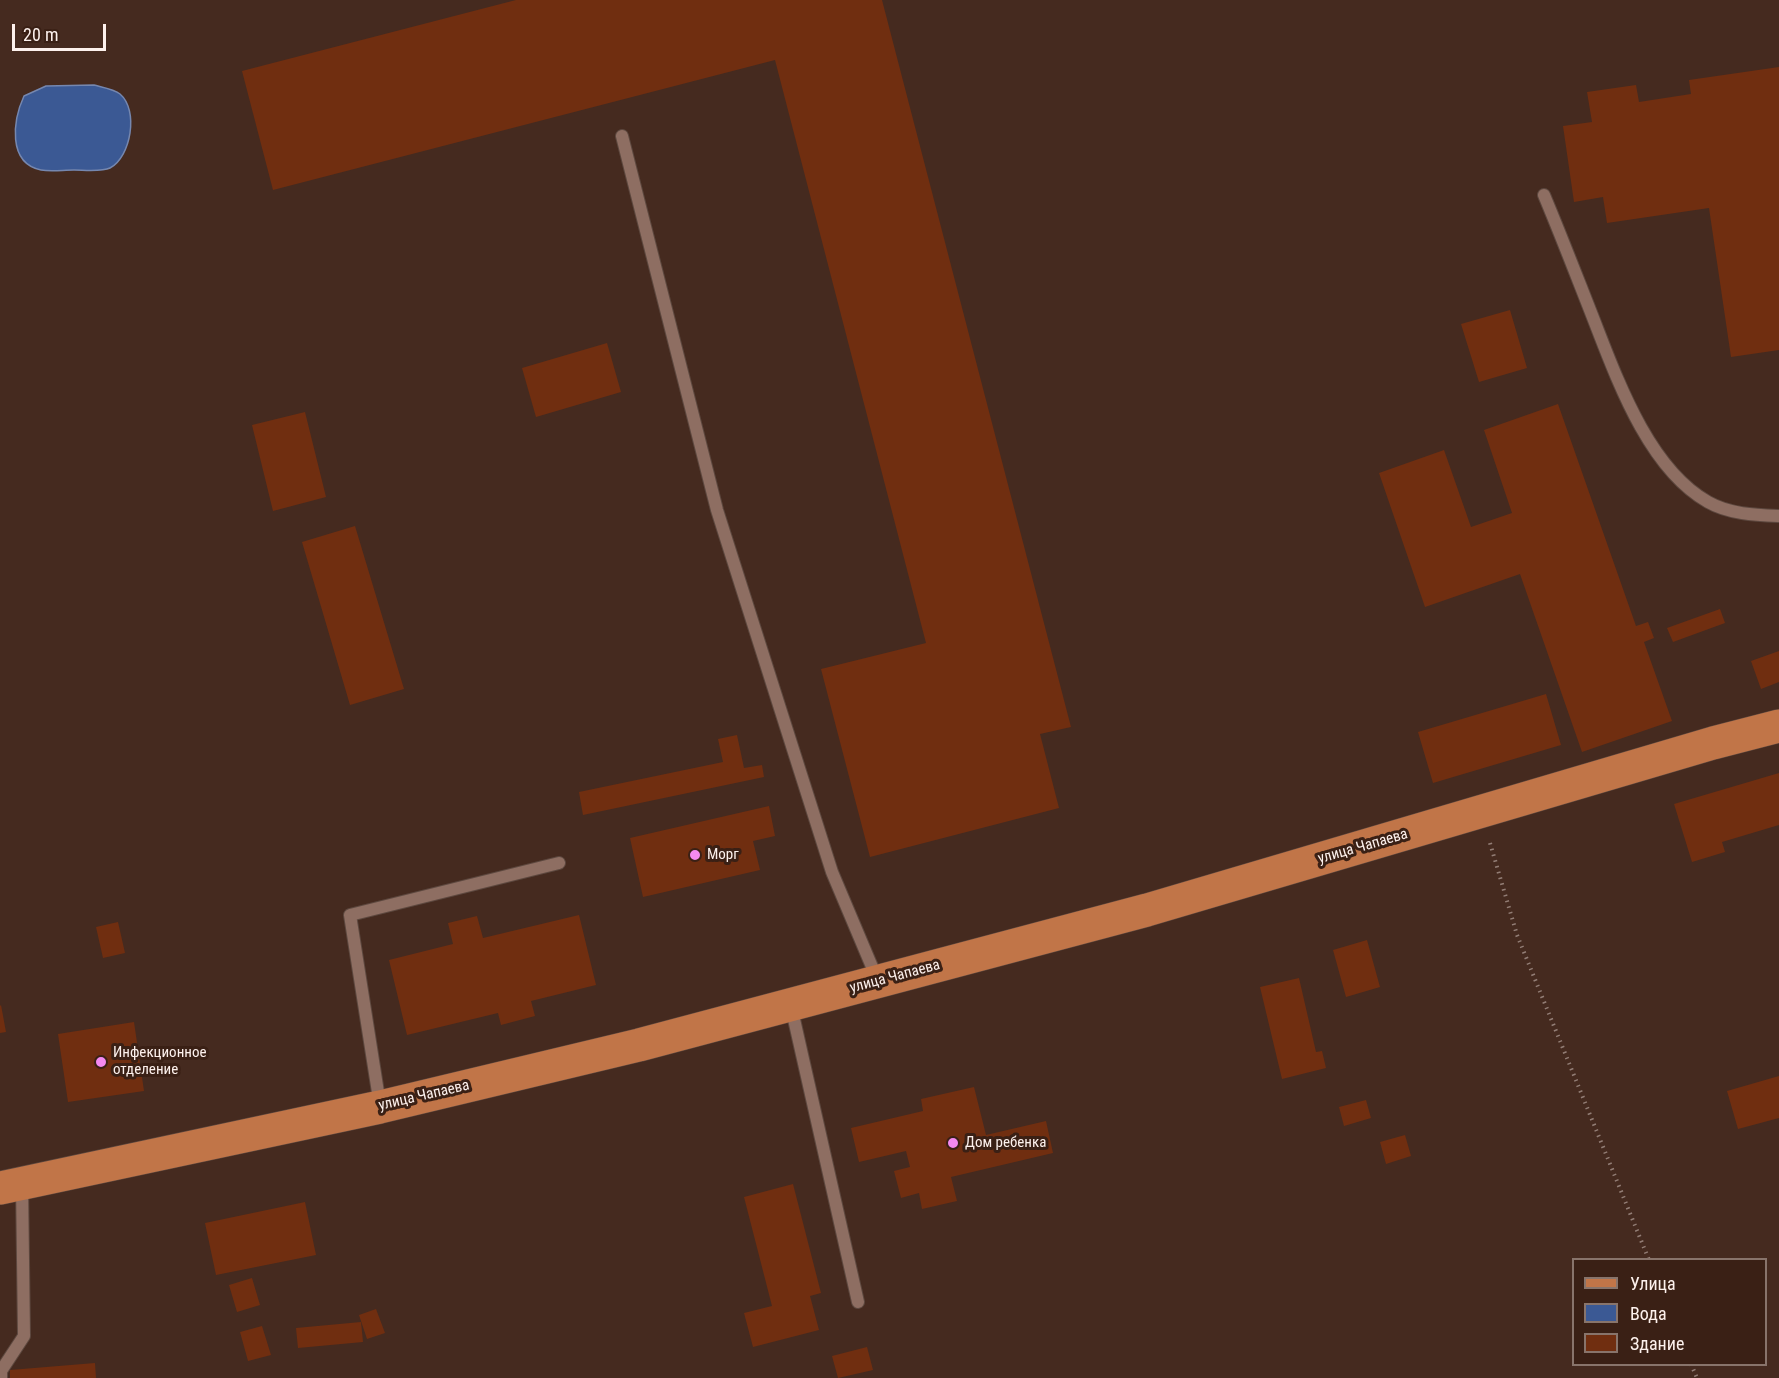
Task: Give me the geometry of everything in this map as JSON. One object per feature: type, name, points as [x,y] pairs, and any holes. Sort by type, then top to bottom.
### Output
[{"type":"main road","name":"улица Чапаева","points":[[11,1185],[380,1107],[639,1045],[1147,910],[1713,743],[1779,726]]},
{"type":"lane","points":[[622,136],[717,510],[832,872],[878,982]]},
{"type":"lane","points":[[1544,195],[1615,373],[1649,443],[1675,477],[1708,502],[1743,514],[1779,516]]},
{"type":"lane","points":[[380,1107],[350,915],[559,863]]},
{"type":"lane","points":[[791,1005],[858,1302]]},
{"type":"lane","points":[[1,1378],[1,1371],[24,1336],[11,1185]]},
{"type":"path","points":[[1481,812],[1517,935],[1648,1258]]},
{"type":"water","points":[[94,85],[120,94],[126,101],[129,111],[130,133],[123,154],[117,162],[107,169],[45,171],[30,166],[22,159],[18,150],[16,128],[24,96],[46,86]]},
{"type":"building","points":[[516,0],[882,0],[1071,727],[1040,734],[1059,808],[870,857],[821,669],[926,643],[775,60],[273,190],[242,71]]},
{"type":"building","points":[[1779,67],[1779,350],[1731,357],[1709,208],[1607,223],[1603,197],[1574,202],[1563,126],[1592,122],[1587,92],[1636,85],[1639,102],[1691,94],[1689,80]]},
{"type":"building","points":[[1510,310],[1527,368],[1479,382],[1461,324]]},
{"type":"building","points":[[607,343],[621,392],[536,417],[522,368]]},
{"type":"building","points":[[1558,404],[1636,626],[1648,622],[1654,638],[1644,642],[1672,721],[1582,752],[1520,574],[1425,607],[1379,473],[1444,450],[1471,527],[1512,513],[1484,430]]},
{"type":"building","points":[[305,412],[326,497],[273,511],[252,425]]},
{"type":"building","points":[[355,526],[404,689],[350,705],[302,542]]},
{"type":"building","points":[[1720,609],[1725,623],[1673,642],[1667,628]]},
{"type":"building","points":[[1779,651],[1779,682],[1761,689],[1751,661]]},
{"type":"building","points":[[1546,694],[1561,745],[1433,783],[1418,732]]},
{"type":"building","points":[[737,735],[744,768],[762,765],[764,777],[583,815],[579,792],[723,762],[718,739]]},
{"type":"building","points":[[1779,773],[1779,825],[1722,842],[1725,852],[1692,862],[1674,804]]},
{"type":"building","name":"Морг","points":[[769,806],[775,836],[753,841],[760,870],[643,897],[630,838]]},
{"type":"building","points":[[579,915],[596,985],[531,1001],[535,1016],[501,1025],[498,1013],[407,1035],[389,960],[453,944],[448,923],[477,916],[483,938]]},
{"type":"building","points":[[118,922],[125,953],[103,958],[96,927]]},
{"type":"building","points":[[1367,940],[1380,987],[1346,997],[1333,950]]},
{"type":"building","points":[[1299,978],[1316,1052],[1322,1051],[1326,1068],[1282,1079],[1260,987]]},
{"type":"building","points":[[0,1006],[6,1032],[0,1033]]},
{"type":"building","name":"Инфекционное отделение","points":[[134,1022],[144,1091],[68,1102],[58,1034]]},
{"type":"building","points":[[1779,1076],[1779,1118],[1738,1129],[1727,1091]]},
{"type":"building","name":"Дом ребенка","points":[[974,1087],[986,1135],[1046,1121],[1053,1153],[951,1177],[957,1201],[922,1209],[919,1193],[901,1198],[894,1171],[910,1167],[906,1151],[859,1162],[851,1128],[923,1111],[921,1099]]},
{"type":"building","points":[[1366,1100],[1371,1118],[1344,1126],[1339,1107]]},
{"type":"building","points":[[1405,1135],[1411,1156],[1386,1164],[1380,1142]]},
{"type":"building","points":[[793,1184],[821,1293],[810,1296],[819,1330],[753,1347],[744,1313],[772,1306],[744,1197]]},
{"type":"building","points":[[305,1202],[316,1255],[216,1275],[205,1223]]},
{"type":"building","points":[[252,1278],[260,1305],[237,1312],[229,1285]]},
{"type":"building","points":[[376,1309],[385,1333],[367,1339],[359,1315]]},
{"type":"building","points":[[361,1322],[363,1342],[298,1348],[296,1328]]},
{"type":"building","points":[[262,1326],[271,1355],[248,1361],[240,1332]]},
{"type":"building","points":[[867,1347],[873,1370],[838,1378],[832,1356]]},
{"type":"building","points":[[95,1363],[96,1378],[10,1378],[10,1370]]},
{"type":"place","name":"Морг","points":[[695,855]]},
{"type":"place","name":"Инфекционное отделение","points":[[101,1062]]},
{"type":"place","name":"Дом ребенка","points":[[953,1143]]}]
